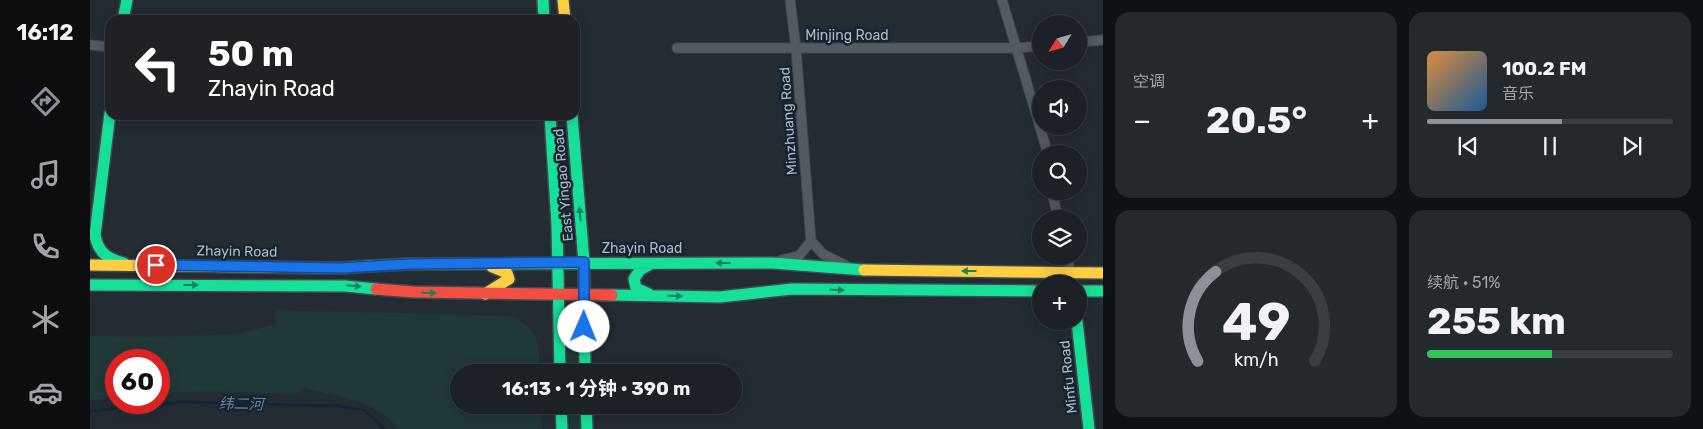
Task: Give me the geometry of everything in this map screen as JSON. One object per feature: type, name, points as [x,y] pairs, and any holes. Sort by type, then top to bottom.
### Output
[{"type":"main road","points":[[124,15],[127,0]]},
{"type":"main road","points":[[543,0],[544,15]]},
{"type":"main road","points":[[563,0],[564,15]]},
{"type":"main road","points":[[90,243],[95,225],[109,120]]},
{"type":"main road","name":"East Yingao Road","points":[[550,120],[557,225],[556,263],[560,364]]},
{"type":"main road","name":"East Yingao Road","points":[[572,120],[584,262],[585,364]]},
{"type":"main road","points":[[95,225],[96,246],[101,253],[118,262],[138,265]]},
{"type":"main road","name":"Zhayin Road","points":[[90,265],[341,268],[410,264],[584,262],[772,263],[860,270],[992,271],[1037,275]]},
{"type":"main road","points":[[654,263],[640,270],[634,279],[634,285],[641,292],[655,295]]},
{"type":"main road","points":[[476,264],[498,268],[509,276],[506,282],[485,294]]},
{"type":"main road","points":[[992,271],[1008,278],[1010,284],[1002,291]]},
{"type":"main road","name":"Zhayin Road","points":[[1087,276],[1103,273]]},
{"type":"main road","points":[[90,285],[345,286],[414,292],[557,296],[655,295],[720,297],[792,289],[1032,291]]},
{"type":"main road","points":[[1087,291],[1103,291]]},
{"type":"main road","name":"Minfu Road","points":[[1078,330],[1089,429]]},
{"type":"main road","points":[[561,414],[562,429]]},
{"type":"main road","points":[[586,414],[587,429]]},
{"type":"street","name":"Minzhuang Road","points":[[790,0],[796,49],[811,241]]},
{"type":"street","points":[[1002,0],[1045,145]]},
{"type":"street","points":[[1088,41],[1103,40]]},
{"type":"street","points":[[90,45],[105,46]]},
{"type":"street","name":"Minjing Road","points":[[677,48],[1032,47]]},
{"type":"street","points":[[772,263],[799,256],[811,241],[828,258],[860,270]]},
{"type":"green space","points":[[275,310],[511,316],[528,326],[533,332],[538,344],[540,364],[450,364],[450,414],[541,414],[542,429],[399,429],[389,419],[367,405],[304,388],[296,394],[208,391],[170,393],[170,349],[105,349],[105,398],[90,400],[90,336],[150,337],[237,334],[276,324]]},
{"type":"green space","points":[[565,330],[579,330],[580,364],[567,364]]},
{"type":"green space","points":[[569,414],[581,414],[581,429],[570,429]]},
{"type":"waterway","name":"纬二河","points":[[90,411],[183,402],[337,406],[364,410],[385,429]]},
{"type":"traffic: fast","points":[[124,15],[127,0]]},
{"type":"traffic: fast","points":[[543,0],[544,15]]},
{"type":"traffic: fast","points":[[109,120],[95,235],[98,246],[104,254],[124,263]]},
{"type":"traffic: fast","points":[[550,120],[557,225],[560,364]]},
{"type":"traffic: fast","points":[[572,120],[584,262],[585,364]]},
{"type":"traffic: fast","points":[[370,266],[409,264],[772,263],[864,270]]},
{"type":"traffic: fast","points":[[649,294],[636,288],[634,279],[640,270],[651,264]]},
{"type":"traffic: fast","points":[[90,285],[345,286],[376,289]]},
{"type":"traffic: fast","points":[[612,295],[720,297],[792,289],[1032,291]]},
{"type":"traffic: fast","points":[[1087,291],[1103,291]]},
{"type":"traffic: fast","points":[[1078,330],[1089,429]]},
{"type":"traffic: fast","points":[[561,414],[562,429]]},
{"type":"traffic: fast","points":[[586,414],[587,429]]},
{"type":"traffic: slow","points":[[563,0],[564,15]]},
{"type":"traffic: slow","points":[[90,265],[341,268],[370,266]]},
{"type":"traffic: slow","points":[[485,294],[509,279],[507,273],[492,267]]},
{"type":"traffic: slow","points":[[864,270],[1103,273]]},
{"type":"traffic: jam","points":[[376,289],[414,292],[612,295]]},
{"type":"route","points":[[156,265],[341,268],[410,264],[584,262],[584,327]]}]
